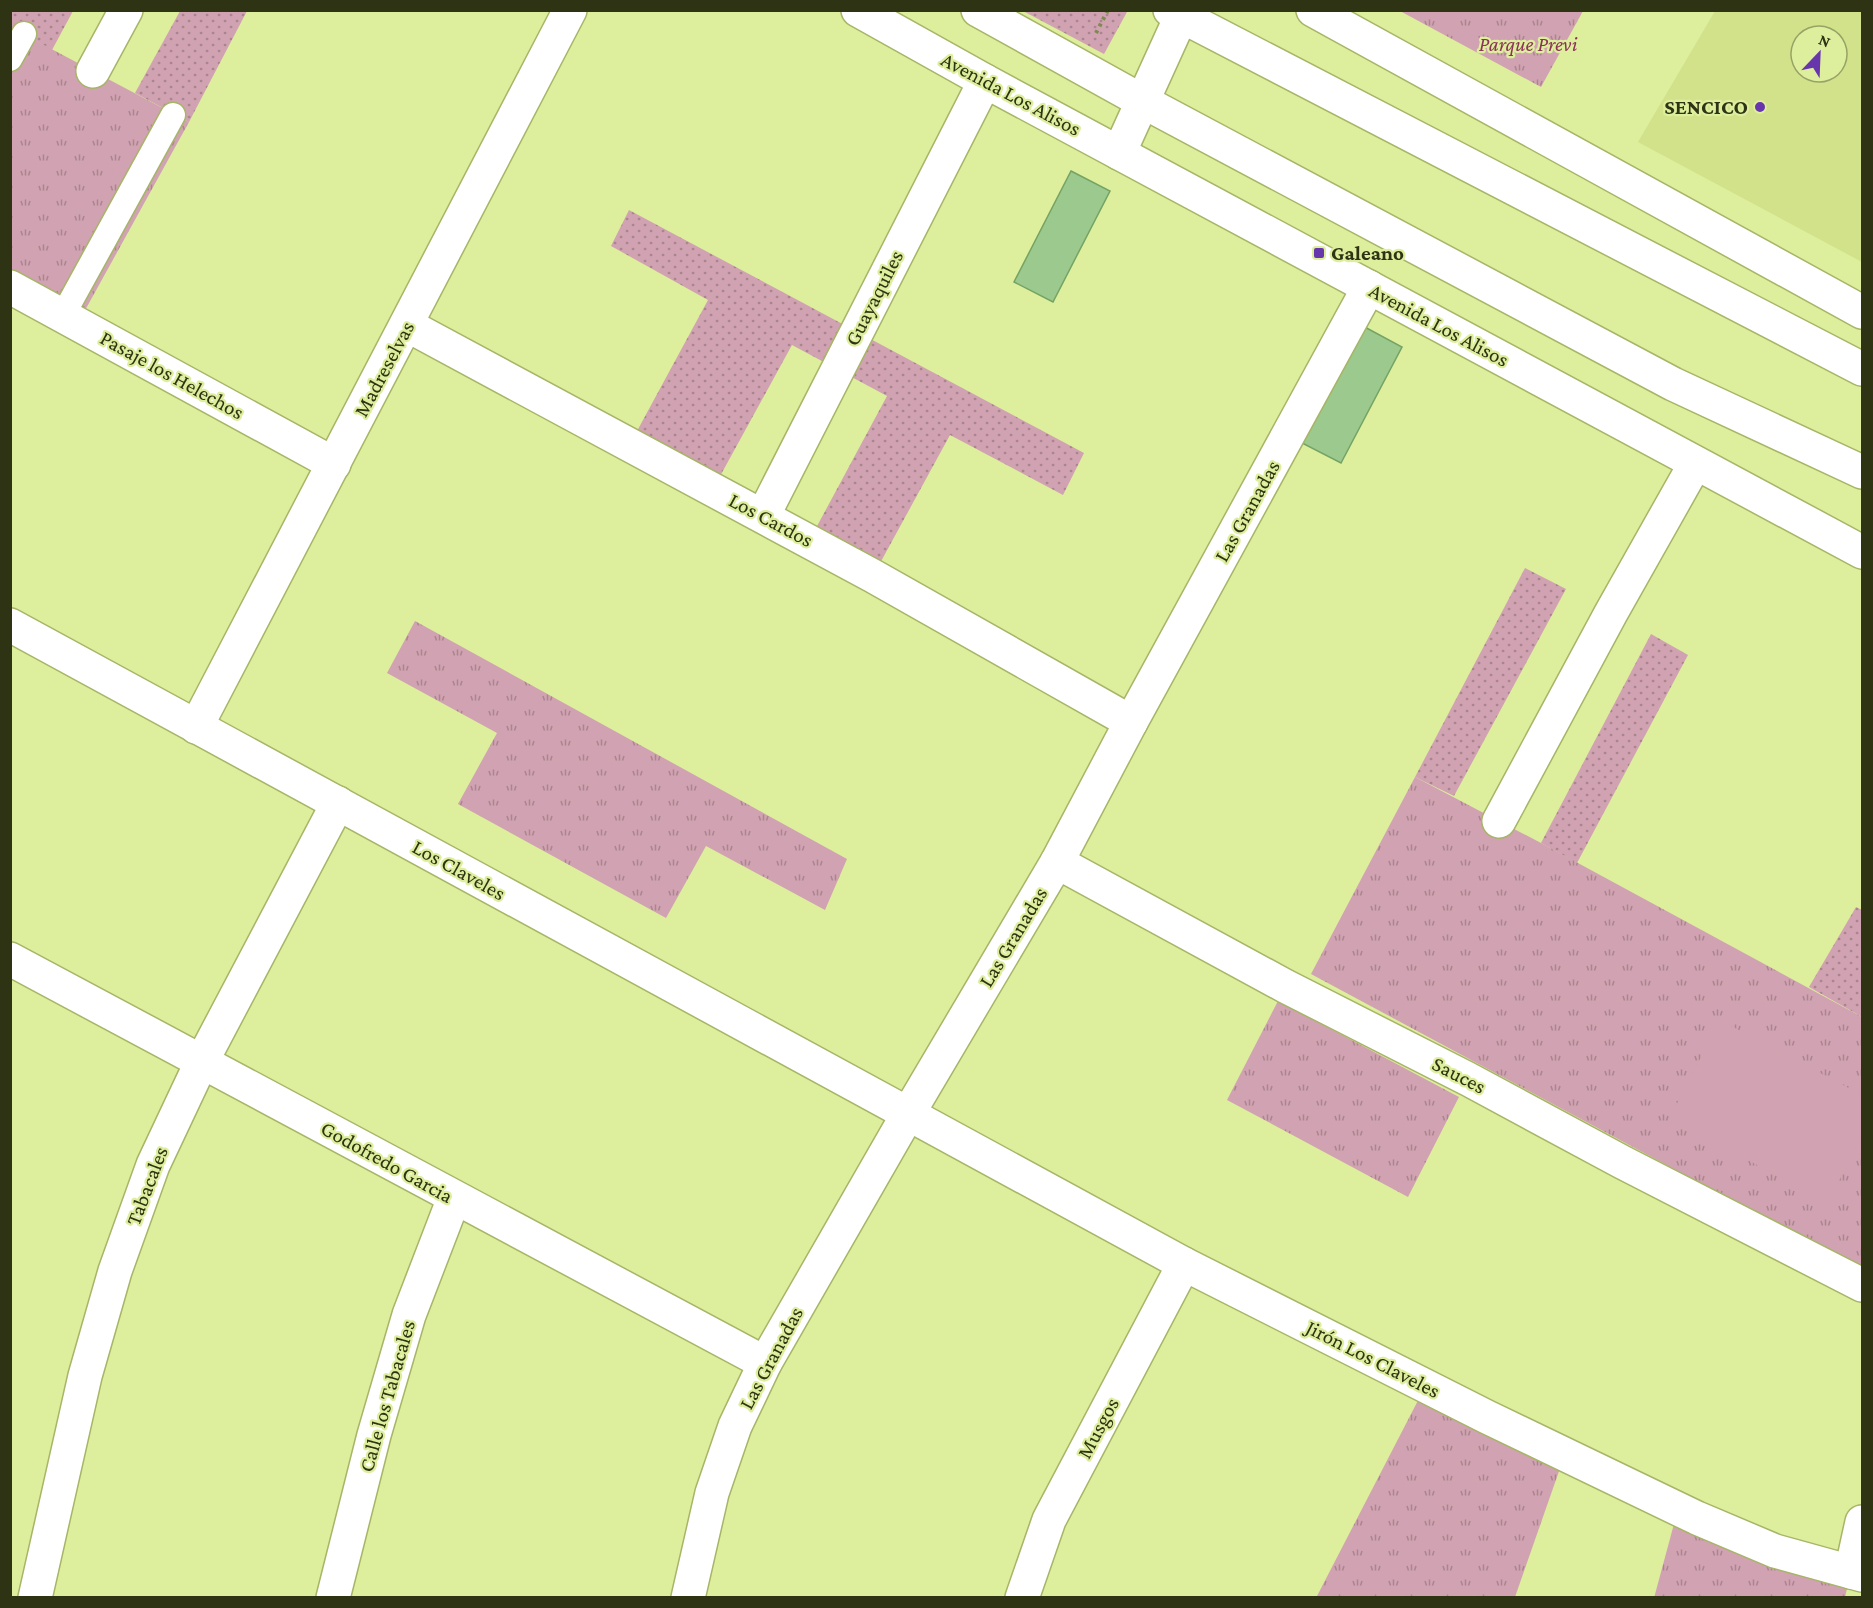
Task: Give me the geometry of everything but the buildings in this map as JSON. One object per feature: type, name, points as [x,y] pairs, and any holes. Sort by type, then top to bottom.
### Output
[{"type":"street","points":[[93,71],[126,10]]},
{"type":"street","name":"Madreselvas","points":[[196,727],[570,10]]},
{"type":"street","name":"Avenida Los Alisos","points":[[858,10],[985,81],[1695,464],[1863,552]]},
{"type":"street","points":[[978,10],[1142,102],[1673,384],[1863,472]]},
{"type":"street","points":[[1313,10],[1863,312]]},
{"type":"street","points":[[1119,153],[1178,12],[1863,369]]},
{"type":"street","name":"Guayaquiles","points":[[763,516],[985,81]]},
{"type":"street","name":"Pasaje los Helechos","points":[[10,287],[334,464]]},
{"type":"street","name":"Las Granadas","points":[[688,1598],[712,1493],[735,1426],[765,1363],[1058,862],[1131,722],[1369,287]]},
{"type":"street","name":"Los Cardos","points":[[407,325],[763,516],[1131,722]]},
{"type":"street","points":[[1499,821],[1611,613],[1695,464]]},
{"type":"street","name":"Los Claveles","points":[[10,625],[909,1114]]},
{"type":"street","name":"Tabacales","points":[[35,1598],[85,1376],[115,1272],[153,1165],[202,1061],[338,803]]},
{"type":"street","name":"Sauces","points":[[1058,862],[1285,986],[1863,1285]]},
{"type":"street","name":"Godofredo Garcia","points":[[10,959],[765,1363]]},
{"type":"street","name":"Jirón Los Claveles","points":[[909,1114],[1184,1264],[1487,1417],[1697,1518],[1775,1551],[1857,1574]]},
{"type":"street","name":"Calle los Tabacales","points":[[333,1598],[374,1435],[409,1316],[454,1198]]},
{"type":"street","name":"Musgos","points":[[1022,1598],[1049,1520],[1184,1264]]},
{"type":"street","points":[[1857,1574],[1863,1522]]},
{"type":"lane","points":[[10,59],[24,34]]},
{"type":"lane","points":[[63,315],[173,114]]},
{"type":"shaded area","name":"SENCICO","points":[[1715,11],[1862,11],[1862,262],[1638,142]]},
{"type":"green space","points":[[1125,10],[1127,12],[1104,54],[1023,11]]},
{"type":"green space","name":"Parque Previ","points":[[1583,10],[1541,87],[1400,11]]},
{"type":"green space","points":[[10,11],[73,11],[52,50],[11,27]]},
{"type":"green space","points":[[180,11],[247,11],[189,122],[135,93]]},
{"type":"green space","points":[[10,27],[189,122],[78,323],[11,287]]},
{"type":"green space","points":[[629,210],[1084,453],[1063,495],[950,435],[873,576],[809,541],[887,396],[792,345],[713,489],[630,444],[708,300],[611,246]]},
{"type":"green space","points":[[1525,568],[1566,589],[1454,796],[1415,777]]},
{"type":"green space","points":[[415,621],[847,859],[825,910],[706,846],[666,918],[458,804],[497,733],[387,673]]},
{"type":"green space","points":[[1651,634],[1688,655],[1577,863],[1541,843]]},
{"type":"green space","points":[[1415,777],[1862,1017],[1862,1270],[1311,974]]},
{"type":"green space","points":[[1856,907],[1862,910],[1862,1017],[1809,987]]},
{"type":"green space","points":[[1278,1001],[1459,1097],[1408,1197],[1227,1100]]},
{"type":"green space","points":[[1720,1020],[1862,1095],[1862,1136],[1828,1202],[1669,1119]]},
{"type":"green space","points":[[1426,1385],[1565,1454],[1515,1597],[1316,1598]]},
{"type":"green space","points":[[1678,1509],[1851,1572],[1845,1597],[1654,1598]]},
{"type":"place","name":"SENCICO","points":[[1760,107]]},
{"type":"place","name":"Galeano","points":[[1319,253]]}]
